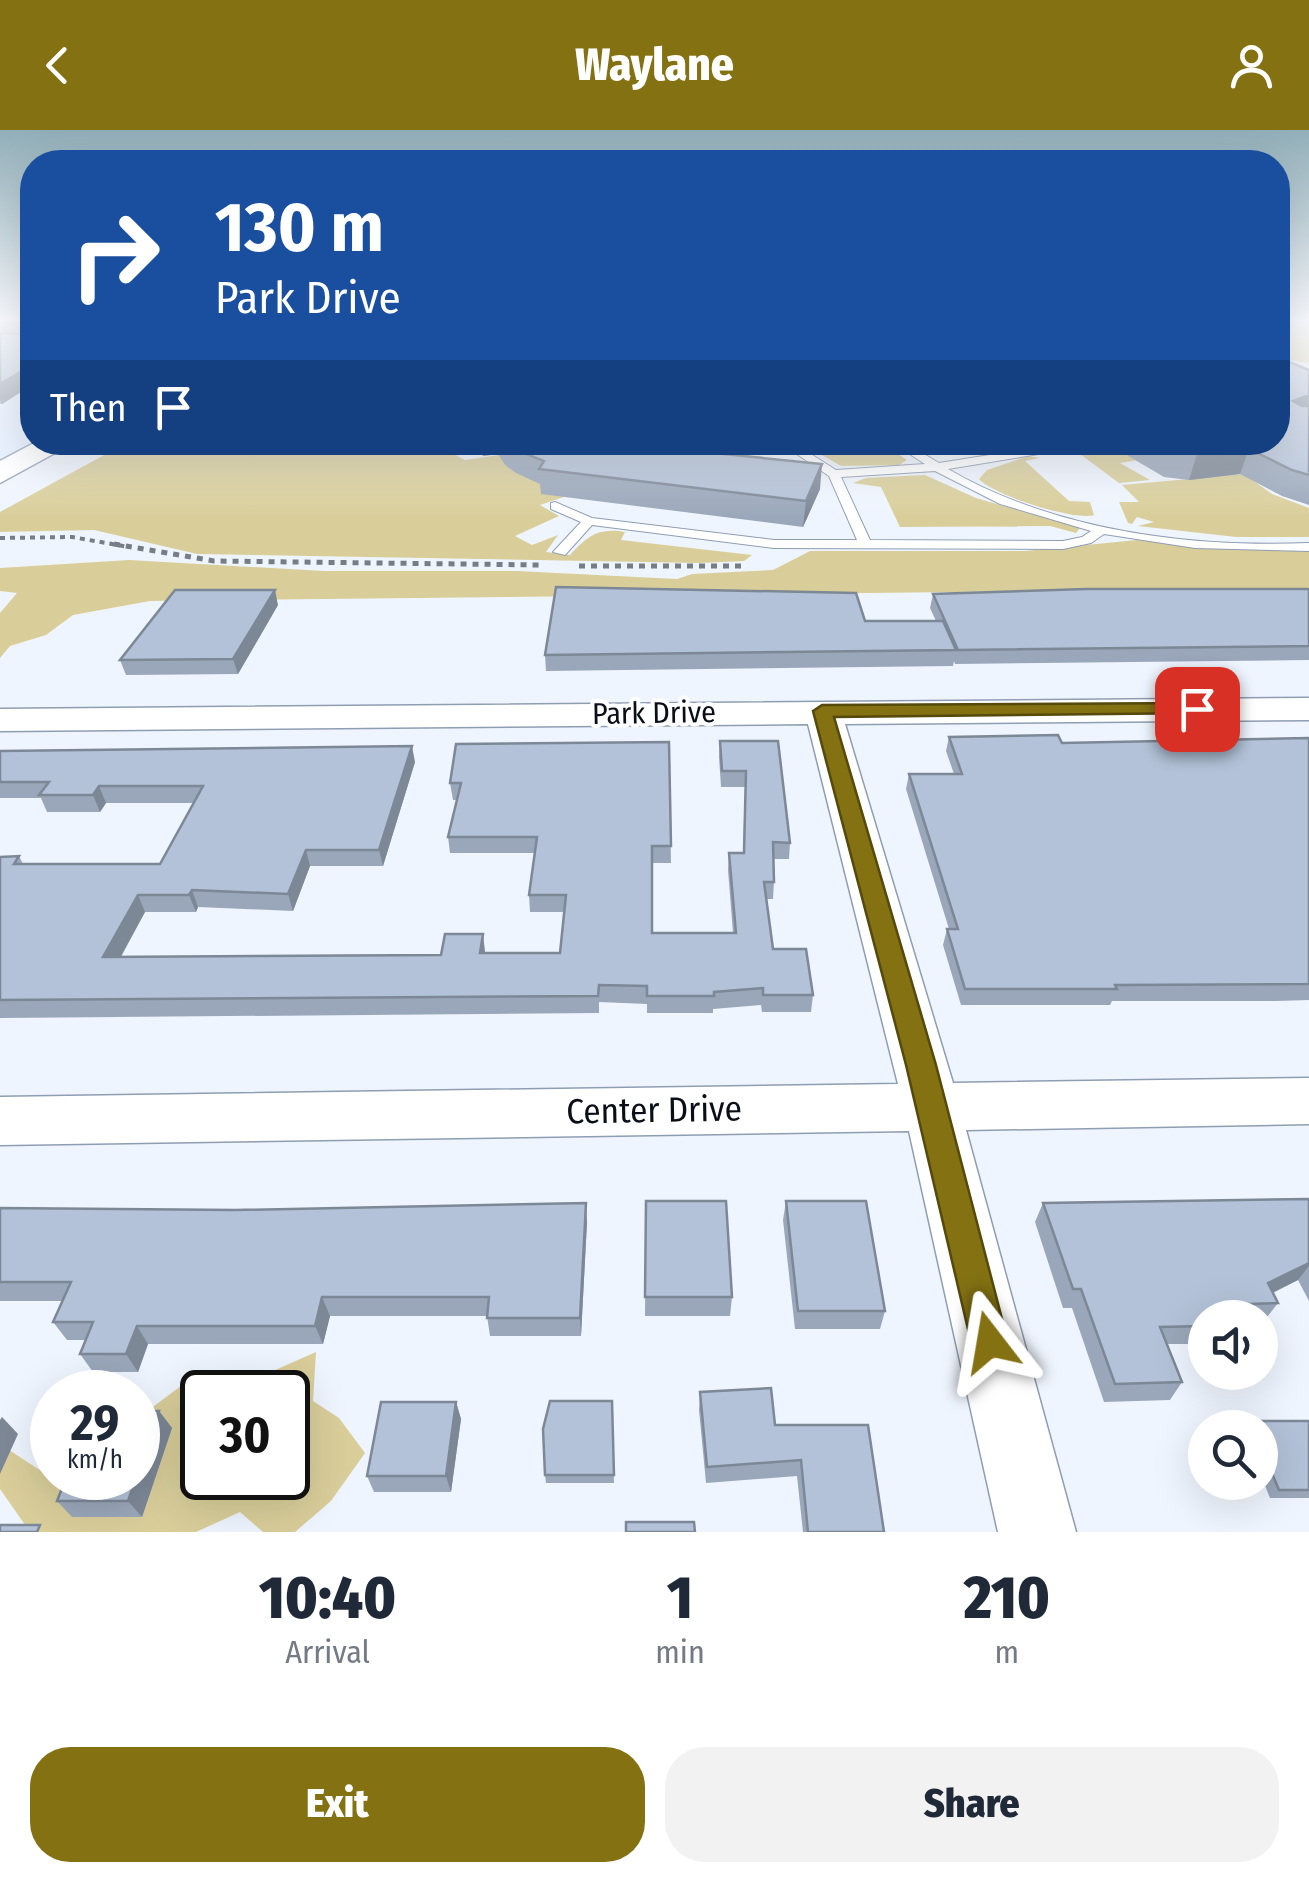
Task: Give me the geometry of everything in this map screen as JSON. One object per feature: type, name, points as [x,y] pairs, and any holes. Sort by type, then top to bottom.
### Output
[{"type":"main road","points":[[0,474],[36,455]]},
{"type":"street","name":"Park Drive","points":[[0,720],[1309,709]]},
{"type":"street","points":[[822,711],[931,1105],[1037,1532]]},
{"type":"street","name":"Center Drive","points":[[0,1121],[1309,1101]]},
{"type":"lane","points":[[804,455],[834,474],[866,546]]},
{"type":"lane","points":[[917,455],[1004,502],[1104,528],[1214,544],[1309,547]]},
{"type":"lane","points":[[834,474],[936,467],[1012,455]]},
{"type":"lane","points":[[555,506],[589,520],[779,544],[1063,545],[1086,540],[1104,528]]},
{"type":"lane","points":[[562,559],[589,520]]},
{"type":"path","points":[[0,538],[72,537],[214,560],[545,565]]},
{"type":"path","points":[[562,559],[741,566],[760,562],[779,544]]},
{"type":"shaded area","points":[[0,387],[20,387],[20,455],[24,455],[0,467]]},
{"type":"shaded area","points":[[104,455],[456,455],[465,460],[499,455],[505,465],[567,496],[540,505],[559,516],[515,536],[532,545],[558,535],[546,552],[570,555],[594,534],[616,531],[625,532],[621,540],[752,555],[744,561],[699,563],[197,554],[94,530],[0,532],[0,512]]},
{"type":"shaded area","points":[[822,455],[899,455],[907,460],[899,465],[841,466]]},
{"type":"shaded area","points":[[1081,455],[1137,455],[1144,459],[1120,463],[1150,480],[1119,483]]},
{"type":"shaded area","points":[[1028,456],[1040,458],[1025,461],[1069,501],[1090,502],[1094,515],[1034,505],[979,479],[987,470]]},
{"type":"shaded area","points":[[1244,474],[1272,494],[1309,508],[1309,537],[1236,537],[1138,526],[1154,522],[1137,517],[1132,524],[1128,523],[1119,502],[1139,502],[1122,485]]},
{"type":"shaded area","points":[[925,475],[976,498],[1080,528],[1076,533],[1050,526],[900,527],[881,487],[853,483],[866,478]]},
{"type":"shaded area","points":[[1137,540],[1309,552],[1309,588],[150,601],[73,615],[46,635],[10,646],[0,658],[0,613],[17,593],[0,591],[0,568],[129,560],[325,571],[517,571],[677,579],[692,574],[773,570],[810,551],[1025,551]]},
{"type":"shaded area","points":[[316,1352],[313,1401],[339,1418],[365,1453],[331,1501],[295,1532],[263,1532],[240,1512],[196,1532],[30,1532],[0,1489],[0,1450],[9,1450],[30,1464],[30,1500],[160,1500],[160,1402],[180,1387],[180,1500],[310,1500],[310,1370],[275,1370]]},
{"type":"building","points":[[1290,387],[1309,387],[1309,395],[1293,401],[1309,406],[1309,475],[1261,455],[1290,455]]},
{"type":"building","points":[[529,455],[734,455],[822,464],[806,501],[539,469],[544,461]]},
{"type":"building","points":[[556,587],[856,593],[865,621],[943,621],[956,650],[545,655]]},
{"type":"building","points":[[1309,589],[1309,646],[958,650],[933,594]]},
{"type":"building","points":[[175,590],[275,590],[233,659],[120,660]]},
{"type":"building","points":[[1058,735],[1062,743],[1309,738],[1309,984],[965,989],[947,929],[958,929],[909,774],[962,774],[949,737]]},
{"type":"building","points":[[720,741],[778,741],[790,843],[773,842],[774,882],[764,882],[773,949],[806,949],[813,995],[763,995],[763,988],[714,992],[714,996],[647,996],[647,986],[599,985],[598,996],[0,1000],[0,857],[19,856],[14,864],[160,864],[203,786],[99,786],[93,795],[39,795],[49,782],[0,782],[0,751],[412,746],[379,850],[306,850],[288,894],[192,890],[189,895],[138,895],[103,957],[441,955],[445,934],[483,934],[480,953],[560,953],[566,895],[529,895],[537,837],[448,837],[461,783],[450,783],[456,744],[669,742],[671,846],[652,846],[652,933],[736,933],[729,853],[744,853],[746,771],[722,771]]},
{"type":"building","points":[[1309,1199],[1309,1263],[1268,1283],[1276,1300],[1188,1300],[1188,1326],[1160,1327],[1182,1382],[1115,1384],[1081,1289],[1073,1289],[1043,1203]]},
{"type":"building","points":[[646,1201],[726,1201],[732,1297],[645,1297]]},
{"type":"building","points":[[786,1201],[866,1201],[885,1311],[798,1311]]},
{"type":"building","points":[[586,1203],[580,1318],[487,1318],[489,1297],[322,1297],[315,1326],[137,1326],[126,1354],[80,1354],[93,1322],[53,1322],[71,1282],[0,1282],[0,1208],[236,1210]]},
{"type":"building","points":[[771,1388],[775,1425],[868,1425],[884,1532],[808,1532],[801,1460],[707,1467],[700,1392]]},
{"type":"building","points":[[550,1401],[612,1401],[614,1475],[545,1475],[543,1429]]},
{"type":"building","points":[[381,1402],[456,1402],[446,1476],[367,1476]]},
{"type":"building","points":[[1278,1421],[1309,1421],[1309,1490],[1279,1490]]},
{"type":"building","points":[[57,1500],[128,1500],[128,1501]]},
{"type":"building","points":[[626,1522],[694,1522],[695,1532],[626,1532]]},
{"type":"building","points":[[0,1525],[40,1525],[37,1532],[0,1532]]},
{"type":"route","points":[[990,1342],[921,1065],[822,711],[1197,709]]}]
